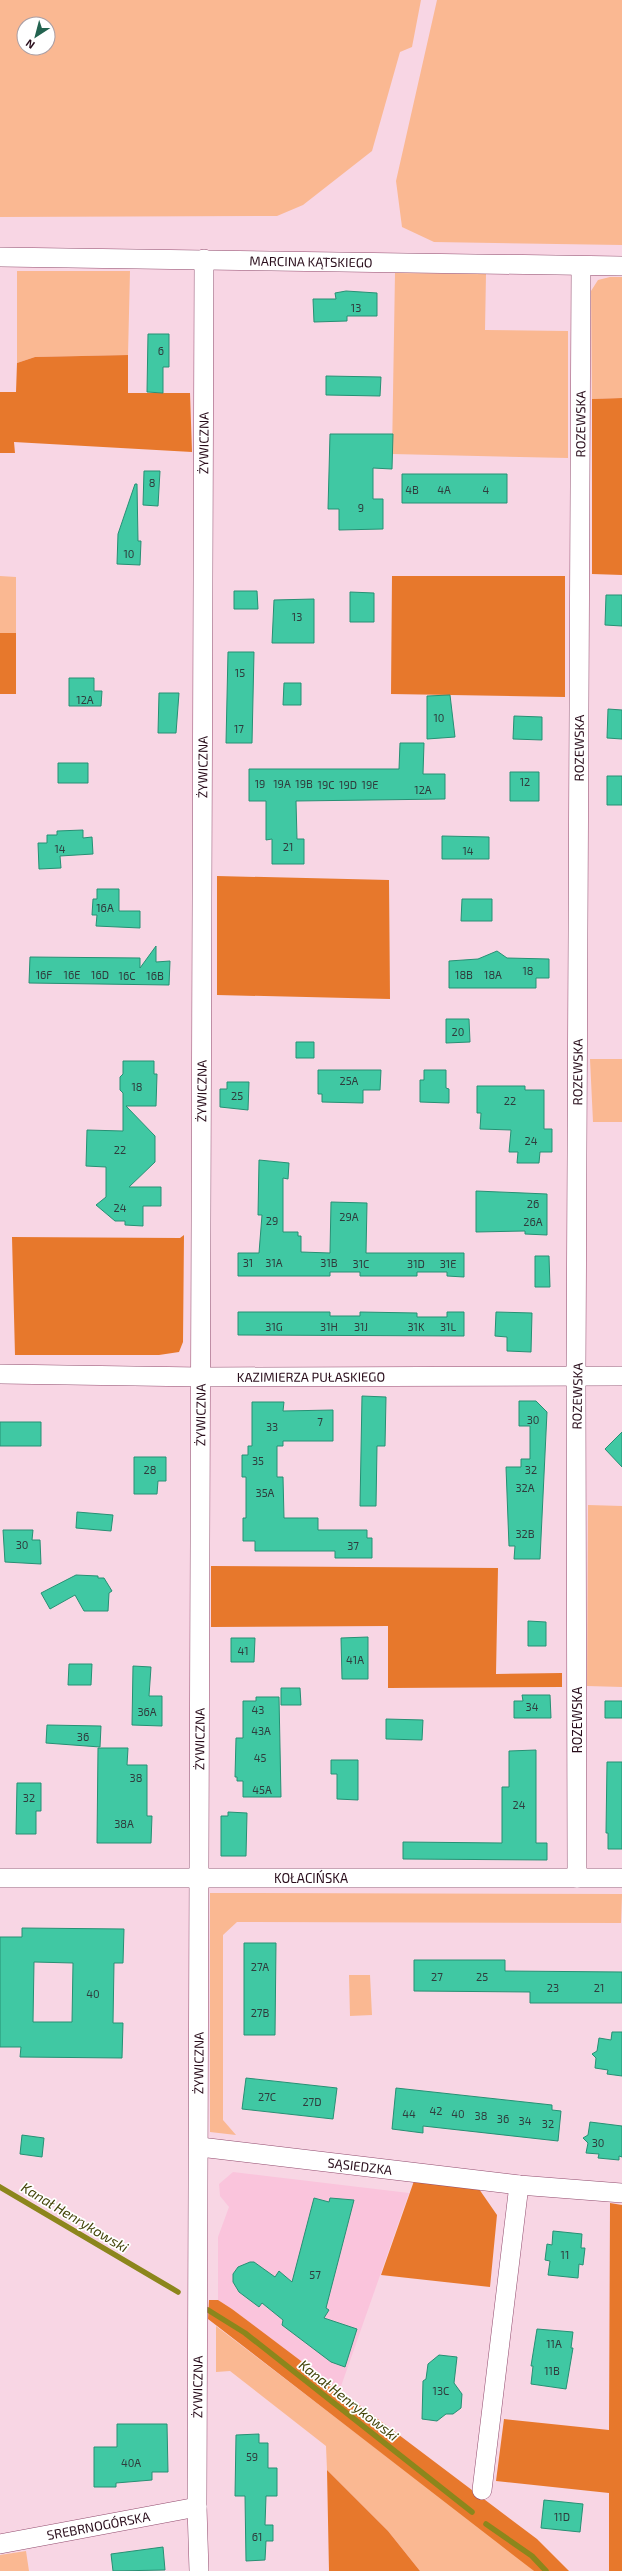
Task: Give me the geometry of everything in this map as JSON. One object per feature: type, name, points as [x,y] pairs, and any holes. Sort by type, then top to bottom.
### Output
[{"type":"street","name":"MARCINA KĄTSKIEGO","points":[[0,257],[622,266]]},
{"type":"street","name":"ŻYWICZNA","points":[[199,2571],[197,2507],[200,2147],[204,259]]},
{"type":"street","name":"ROZEWSKA","points":[[577,1878],[576,1376],[581,266]]},
{"type":"street","name":"KAZIMIERZA PUŁASKIEGO","points":[[0,1374],[201,1377],[622,1376]]},
{"type":"street","name":"KOŁACIŃSKA","points":[[0,1878],[622,1878]]},
{"type":"street","name":"SĄSIEDZKA","points":[[200,2147],[519,2185],[622,2193]]},
{"type":"street","points":[[482,2490],[519,2185]]},
{"type":"street","name":"SREBRNOGÓRSKA","points":[[0,2544],[197,2507]]},
{"type":"shaded area","points":[[0,0],[421,0],[412,47],[400,52],[372,151],[303,205],[277,216],[0,217]]},
{"type":"shaded area","points":[[437,0],[622,0],[622,245],[434,242],[402,227],[396,181]]},
{"type":"shaded area","points":[[17,271],[130,271],[128,355],[35,357],[17,363]]},
{"type":"shaded area","points":[[395,273],[486,274],[485,330],[568,331],[568,458],[392,454]]},
{"type":"shaded area","points":[[610,277],[622,277],[622,398],[592,399],[591,291],[598,280]]},
{"type":"shaded area","points":[[128,355],[128,393],[190,393],[192,452],[14,442],[15,453],[0,453],[0,392],[16,392],[17,363],[35,357]]},
{"type":"shaded area","points":[[622,398],[622,575],[592,574],[592,399]]},
{"type":"shaded area","points":[[0,576],[16,577],[16,633],[0,633]]},
{"type":"shaded area","points":[[392,576],[565,576],[565,697],[391,694]]},
{"type":"shaded area","points":[[0,633],[16,633],[16,694],[0,694]]},
{"type":"shaded area","points":[[217,876],[389,880],[390,999],[217,995]]},
{"type":"shaded area","points":[[590,1059],[622,1059],[622,1122],[593,1122]]},
{"type":"shaded area","points":[[184,1235],[183,1342],[179,1352],[159,1355],[15,1355],[12,1237],[180,1238]]},
{"type":"shaded area","points":[[588,1505],[622,1506],[622,1687],[587,1686]]},
{"type":"shaded area","points":[[211,1566],[498,1568],[496,1674],[562,1673],[562,1687],[388,1688],[388,1626],[211,1627]]},
{"type":"shaded area","points":[[210,1893],[622,1894],[621,1923],[237,1922],[223,1935],[223,2120],[236,2135],[210,2132]]},
{"type":"shaded area","points":[[349,1975],[370,1975],[372,2015],[350,2016]]},
{"type":"shaded area","points":[[233,2172],[409,2193],[339,2392],[232,2309],[218,2300],[218,2237],[229,2207],[220,2196],[219,2184]]},
{"type":"shaded area","points":[[414,2181],[479,2189],[497,2215],[490,2287],[381,2275]]},
{"type":"shaded area","points":[[610,2203],[622,2205],[622,2571],[609,2571],[609,2493],[496,2481],[504,2419],[609,2430]]},
{"type":"shaded area","points":[[209,2300],[218,2300],[232,2309],[537,2539],[569,2571],[534,2571],[208,2319]]},
{"type":"shaded area","points":[[216,2326],[523,2561],[534,2571],[420,2571],[388,2531],[327,2470],[326,2446],[230,2371],[216,2372]]},
{"type":"shaded area","points":[[327,2470],[388,2531],[420,2571],[329,2571]]},
{"type":"shaded area","points":[[26,2551],[29,2571],[0,2571],[0,2555]]},
{"type":"building","points":[[346,291],[377,293],[377,316],[347,316],[347,321],[314,322],[313,299],[336,299],[335,293]]},
{"type":"building","points":[[148,334],[169,334],[169,367],[163,367],[163,393],[147,392]]},
{"type":"building","points":[[326,376],[381,377],[380,396],[326,395]]},
{"type":"building","points":[[330,434],[393,434],[392,469],[373,468],[373,499],[383,499],[383,529],[339,530],[339,509],[328,509]]},
{"type":"building","points":[[144,471],[160,471],[158,506],[143,505]]},
{"type":"building","points":[[402,474],[507,474],[507,503],[402,503]]},
{"type":"building","points":[[135,484],[137,484],[138,541],[141,541],[140,565],[117,564],[118,534]]},
{"type":"building","points":[[234,591],[257,591],[258,609],[234,609]]},
{"type":"building","points":[[350,592],[374,593],[374,622],[350,622]]},
{"type":"building","points":[[606,595],[622,595],[622,626],[605,625]]},
{"type":"building","points":[[314,599],[314,643],[272,643],[274,600]]},
{"type":"building","points":[[228,652],[254,652],[252,743],[226,743]]},
{"type":"building","points":[[69,678],[94,678],[94,691],[102,691],[101,706],[69,706]]},
{"type":"building","points":[[284,683],[301,683],[301,705],[283,705]]},
{"type":"building","points":[[159,693],[179,693],[176,733],[158,733]]},
{"type":"building","points":[[450,695],[455,737],[427,739],[427,696]]},
{"type":"building","points":[[608,709],[622,710],[622,739],[607,738]]},
{"type":"building","points":[[514,716],[542,717],[542,740],[513,739]]},
{"type":"building","points":[[400,743],[424,743],[423,774],[445,774],[445,799],[296,801],[297,839],[304,839],[304,864],[272,864],[272,839],[266,840],[266,801],[249,801],[249,769],[399,769]]},
{"type":"building","points":[[58,763],[88,763],[88,783],[58,783]]},
{"type":"building","points":[[510,772],[539,772],[539,801],[510,801]]},
{"type":"building","points":[[607,776],[622,776],[622,805],[607,805]]},
{"type":"building","points":[[83,830],[83,838],[92,837],[93,854],[60,856],[61,868],[39,869],[38,843],[47,843],[47,835],[57,835],[57,831]]},
{"type":"building","points":[[442,836],[489,837],[489,859],[442,859]]},
{"type":"building","points":[[97,889],[119,889],[119,911],[140,911],[140,928],[96,926],[97,915],[92,915],[93,899],[97,899]]},
{"type":"building","points":[[462,899],[492,899],[492,921],[461,921]]},
{"type":"building","points":[[156,946],[156,962],[170,961],[169,985],[29,983],[30,957],[140,958],[140,968]]},
{"type":"building","points":[[497,951],[507,958],[549,959],[549,978],[536,978],[536,988],[449,988],[449,961],[478,959]]},
{"type":"building","points":[[446,1019],[469,1019],[470,1042],[446,1043]]},
{"type":"building","points":[[296,1042],[314,1042],[314,1058],[296,1058]]},
{"type":"building","points":[[123,1061],[154,1061],[154,1074],[157,1074],[156,1106],[126,1106],[155,1136],[155,1162],[129,1187],[161,1187],[161,1206],[143,1206],[143,1226],[125,1225],[125,1221],[115,1221],[96,1205],[106,1197],[106,1167],[86,1166],[87,1130],[123,1131],[123,1093],[120,1090],[120,1077],[123,1074]]},
{"type":"building","points":[[318,1070],[381,1070],[380,1090],[363,1090],[363,1103],[322,1102],[322,1094],[318,1094]]},
{"type":"building","points":[[424,1070],[446,1070],[446,1088],[449,1089],[449,1103],[420,1102],[420,1080],[424,1080]]},
{"type":"building","points":[[227,1082],[249,1082],[248,1110],[220,1107],[220,1089],[227,1089]]},
{"type":"building","points":[[477,1086],[525,1086],[525,1090],[544,1090],[544,1129],[552,1129],[552,1152],[540,1152],[539,1163],[517,1163],[518,1152],[509,1152],[511,1130],[480,1129],[481,1113],[477,1113]]},
{"type":"building","points":[[259,1160],[289,1163],[288,1179],[283,1178],[283,1232],[298,1232],[298,1236],[301,1236],[301,1252],[330,1253],[331,1202],[367,1203],[366,1253],[464,1253],[464,1277],[447,1276],[447,1272],[417,1272],[417,1276],[360,1276],[360,1272],[330,1272],[330,1276],[238,1276],[238,1253],[259,1253],[262,1215],[258,1215]]},
{"type":"building","points":[[476,1191],[547,1194],[547,1235],[525,1234],[525,1231],[476,1232]]},
{"type":"building","points":[[535,1256],[549,1256],[550,1287],[535,1287]]},
{"type":"building","points":[[238,1312],[330,1312],[330,1316],[360,1316],[360,1312],[417,1313],[417,1317],[447,1317],[447,1312],[464,1312],[464,1336],[238,1335]]},
{"type":"building","points":[[496,1312],[532,1313],[531,1352],[507,1351],[507,1337],[495,1336]]},
{"type":"building","points":[[362,1396],[386,1397],[385,1446],[377,1446],[376,1506],[360,1506]]},
{"type":"building","points":[[519,1401],[536,1401],[547,1412],[540,1559],[514,1559],[515,1546],[509,1546],[506,1467],[521,1467],[521,1459],[530,1459],[530,1426],[519,1426]]},
{"type":"building","points":[[252,1402],[284,1402],[283,1411],[333,1410],[333,1441],[283,1441],[283,1446],[277,1446],[277,1477],[283,1477],[284,1518],[318,1518],[318,1530],[367,1530],[367,1538],[372,1538],[372,1558],[335,1558],[335,1551],[255,1551],[255,1541],[243,1541],[243,1518],[246,1518],[246,1477],[242,1477],[242,1455],[248,1455],[248,1446],[252,1446]]},
{"type":"building","points":[[0,1422],[41,1422],[41,1446],[0,1446]]},
{"type":"building","points":[[622,1432],[622,1467],[605,1449]]},
{"type":"building","points":[[134,1457],[166,1457],[166,1481],[158,1481],[157,1494],[134,1494]]},
{"type":"building","points":[[77,1512],[113,1515],[111,1531],[76,1528]]},
{"type":"building","points":[[3,1530],[33,1530],[32,1540],[40,1540],[41,1564],[5,1562]]},
{"type":"building","points":[[76,1575],[98,1576],[98,1578],[104,1578],[112,1591],[109,1593],[108,1611],[84,1611],[75,1595],[50,1609],[41,1593]]},
{"type":"building","points":[[528,1621],[546,1622],[546,1646],[528,1646]]},
{"type":"building","points":[[368,1637],[368,1679],[342,1679],[341,1638]]},
{"type":"building","points":[[231,1638],[255,1638],[254,1662],[231,1662]]},
{"type":"building","points":[[69,1664],[92,1664],[91,1685],[68,1685]]},
{"type":"building","points":[[133,1666],[151,1667],[149,1696],[162,1696],[162,1726],[132,1725]]},
{"type":"building","points":[[281,1688],[300,1688],[301,1705],[281,1705]]},
{"type":"building","points":[[522,1695],[550,1695],[551,1718],[514,1718],[514,1701],[523,1701]]},
{"type":"building","points":[[256,1697],[279,1697],[281,1797],[243,1797],[243,1781],[237,1781],[237,1777],[235,1777],[236,1738],[243,1738],[243,1701],[256,1701]]},
{"type":"building","points":[[605,1701],[622,1701],[622,1718],[605,1718]]},
{"type":"building","points":[[386,1719],[423,1720],[422,1740],[386,1739]]},
{"type":"building","points":[[47,1725],[101,1726],[100,1747],[46,1743]]},
{"type":"building","points":[[98,1748],[128,1748],[127,1765],[147,1765],[147,1816],[152,1816],[151,1843],[97,1843]]},
{"type":"building","points":[[536,1750],[536,1843],[547,1843],[547,1860],[403,1859],[403,1842],[502,1843],[502,1787],[509,1787],[509,1751]]},
{"type":"building","points":[[331,1760],[358,1760],[358,1800],[337,1799],[337,1774],[331,1774]]},
{"type":"building","points":[[607,1762],[622,1762],[622,1849],[608,1849],[608,1833],[606,1833]]},
{"type":"building","points":[[17,1783],[41,1783],[41,1811],[36,1811],[36,1834],[16,1834]]},
{"type":"building","points":[[228,1812],[247,1813],[246,1856],[221,1856],[221,1816],[228,1816]]},
{"type":"building","points":[[22,1928],[124,1929],[123,1963],[114,1963],[113,2023],[123,2023],[122,2058],[20,2057],[21,2047],[0,2047],[0,1937],[22,1937]],"holes":[[[34,1962],[73,1963],[72,2022],[33,2022]]]},
{"type":"building","points":[[244,1943],[276,1943],[275,2035],[244,2035]]},
{"type":"building","points":[[414,1960],[505,1960],[505,1971],[622,1972],[622,2003],[530,2003],[530,1992],[414,1991]]},
{"type":"building","points":[[612,2032],[622,2032],[622,2076],[607,2074],[608,2070],[595,2068],[596,2058],[592,2054],[597,2051],[599,2038],[611,2040]]},
{"type":"building","points":[[246,2078],[337,2088],[333,2119],[242,2109]]},
{"type":"building","points":[[396,2088],[552,2105],[552,2110],[561,2111],[558,2141],[423,2126],[423,2133],[392,2129]]},
{"type":"building","points":[[590,2122],[622,2126],[622,2157],[619,2156],[619,2160],[598,2158],[599,2154],[586,2153],[588,2143],[583,2138],[588,2135]]},
{"type":"building","points":[[22,2135],[44,2138],[42,2157],[20,2154]]},
{"type":"building","points":[[314,2198],[329,2202],[330,2198],[354,2200],[326,2308],[329,2310],[324,2318],[357,2329],[345,2367],[331,2362],[282,2325],[283,2320],[262,2303],[259,2307],[239,2292],[233,2282],[233,2274],[238,2267],[254,2262],[275,2277],[279,2271],[292,2282]]},
{"type":"building","points":[[553,2231],[582,2234],[581,2248],[585,2248],[583,2265],[579,2264],[578,2278],[548,2275],[550,2261],[545,2260],[547,2244],[552,2245]]},
{"type":"building","points":[[537,2329],[573,2332],[571,2348],[573,2348],[566,2389],[531,2384],[533,2366],[531,2366]]},
{"type":"building","points":[[439,2355],[457,2357],[454,2383],[462,2394],[461,2408],[453,2414],[446,2414],[437,2421],[422,2419],[423,2381],[426,2379],[428,2364]]},
{"type":"building","points":[[117,2424],[167,2424],[168,2472],[152,2472],[152,2480],[116,2483],[116,2487],[94,2487],[94,2447],[117,2447]]},
{"type":"building","points":[[259,2434],[259,2443],[268,2443],[268,2468],[277,2468],[277,2496],[266,2496],[265,2525],[273,2525],[273,2541],[266,2541],[265,2560],[246,2561],[245,2496],[235,2496],[236,2435]]},
{"type":"building","points":[[544,2500],[583,2504],[580,2532],[541,2528]]},
{"type":"building","points":[[163,2547],[165,2570],[113,2571],[111,2554]]},
{"type":"waterway","name":"Kanał Henrykowski","points":[[0,2187],[178,2292]]},
{"type":"waterway","name":"Kanał Henrykowski","points":[[208,2310],[245,2333],[472,2512]]},
{"type":"waterway","name":"Kanał Henrykowski","points":[[486,2524],[532,2556],[546,2571]]}]
